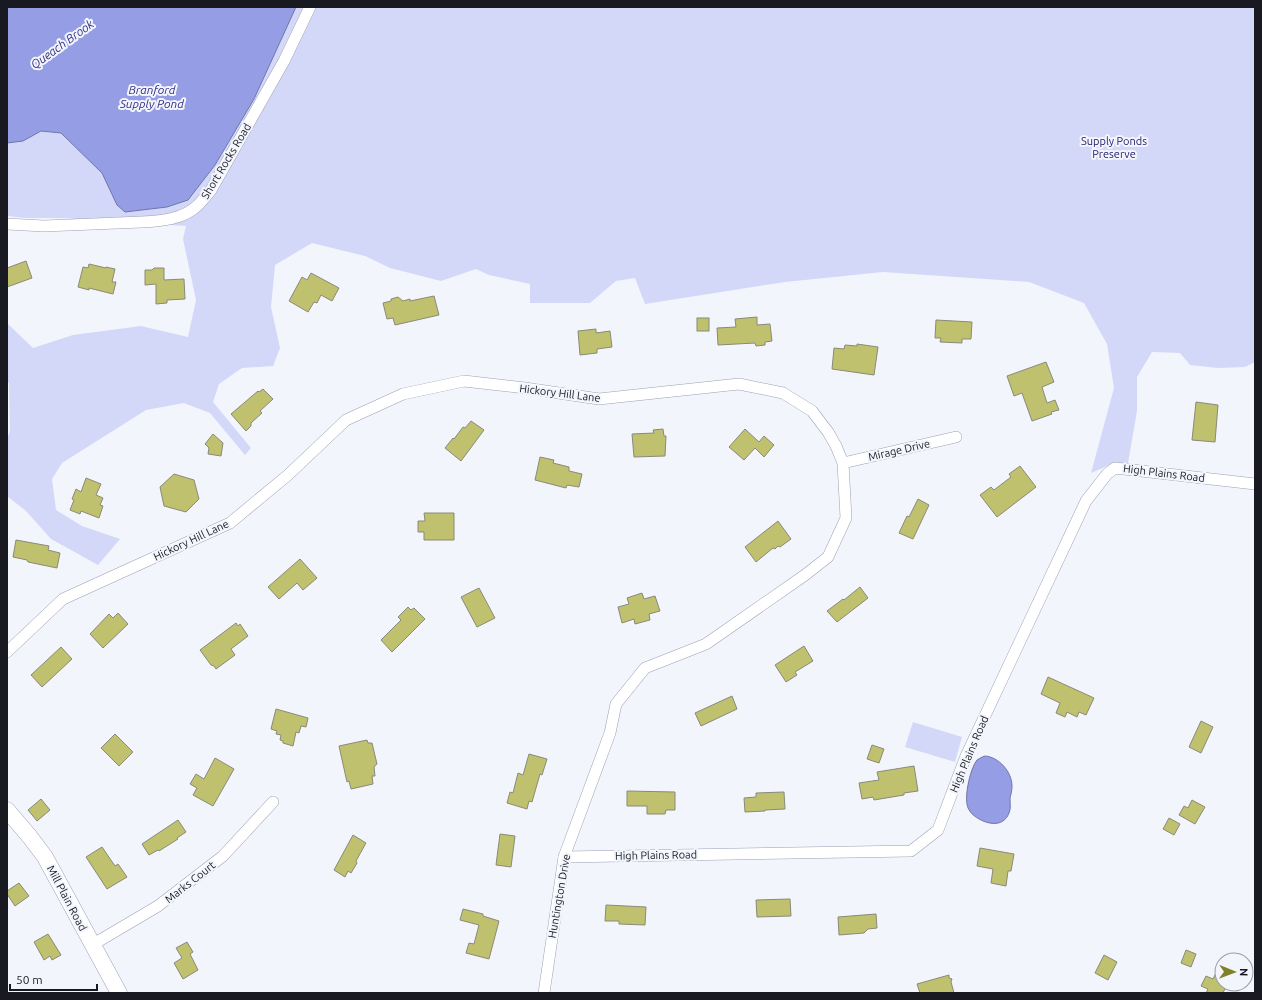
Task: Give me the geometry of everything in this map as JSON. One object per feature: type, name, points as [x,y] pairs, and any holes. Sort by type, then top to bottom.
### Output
[{"type":"street","name":"Short Rocks Road","points":[[7,224],[44,226],[142,222],[182,216],[190,211],[198,205],[211,190],[284,61],[310,7]]},
{"type":"street","name":"Hickory Hill Lane","points":[[7,652],[63,599],[230,523],[288,475],[346,420],[403,394],[464,381],[599,399],[738,384],[783,393],[812,411],[836,446],[843,463],[846,518],[828,557],[805,575],[706,644],[644,668],[616,704],[610,733]]},
{"type":"street","name":"Mirage Drive","points":[[843,463],[956,436]]},
{"type":"street","name":"High Plains Road","points":[[564,857],[911,851],[938,830],[966,756],[1086,501],[1107,474],[1115,468],[1255,484]]},
{"type":"street","name":"Huntington Drive","points":[[544,993],[564,857],[610,733]]},
{"type":"street","name":"Marks Court","points":[[92,945],[158,906],[223,856],[274,802]]},
{"type":"street","name":"Mill Plain Road","points":[[7,810],[45,857],[119,993]]},
{"type":"green space","name":"Supply Ponds Preserve","points":[[7,7],[1255,7],[1255,362],[1245,367],[1218,368],[1190,365],[1180,353],[1152,352],[1137,377],[1137,411],[1128,463],[1112,464],[1091,473],[1114,388],[1107,344],[1084,303],[1029,282],[883,272],[785,282],[645,304],[635,278],[616,281],[590,303],[530,303],[530,284],[489,275],[476,269],[441,281],[390,268],[365,256],[312,243],[275,265],[271,307],[280,348],[273,366],[242,368],[219,384],[213,402],[251,448],[245,455],[210,413],[184,403],[146,410],[62,463],[52,479],[56,510],[82,526],[120,539],[98,565],[51,539],[26,511],[7,496],[7,439],[10,431],[9,383],[7,382],[7,323],[33,348],[73,335],[141,326],[188,337],[196,300],[183,239],[186,226],[7,216]]},
{"type":"green space","points":[[913,722],[962,737],[955,762],[905,747]]},
{"type":"water","name":"Branford Supply Pond","points":[[7,7],[296,7],[254,99],[215,165],[188,200],[167,207],[125,212],[117,205],[102,173],[61,133],[41,131],[23,141],[7,143]]},
{"type":"water","points":[[985,756],[1000,762],[1010,776],[1011,781],[1012,788],[1010,811],[1004,820],[997,823],[989,823],[976,817],[970,812],[967,804],[967,788],[972,769],[977,760]]},
{"type":"building","points":[[26,261],[32,278],[7,287],[7,268]]},
{"type":"building","points":[[89,264],[115,269],[112,282],[116,282],[113,294],[78,287],[83,267],[88,268]]},
{"type":"building","points":[[154,268],[164,268],[164,280],[184,279],[185,299],[167,300],[167,303],[156,304],[156,284],[145,285],[145,270],[152,270]]},
{"type":"building","points":[[311,273],[339,288],[332,301],[321,295],[317,303],[314,302],[308,312],[289,301],[302,277],[307,280]]},
{"type":"building","points":[[434,296],[439,315],[395,325],[393,318],[387,319],[383,303],[391,301],[391,299],[398,297],[403,301],[410,299],[410,301]]},
{"type":"building","points":[[757,317],[757,325],[770,324],[772,341],[765,342],[765,345],[756,346],[755,343],[718,345],[717,328],[736,327],[735,319]]},
{"type":"building","points":[[697,318],[709,318],[709,331],[697,331]]},
{"type":"building","points":[[936,320],[972,322],[971,339],[962,339],[962,343],[940,342],[941,338],[935,338]]},
{"type":"building","points":[[596,329],[596,333],[610,331],[612,347],[597,349],[597,353],[580,355],[578,331]]},
{"type":"building","points":[[857,344],[878,347],[874,375],[832,369],[834,348],[844,349],[845,345],[857,346]]},
{"type":"building","points":[[1046,362],[1054,382],[1042,387],[1047,403],[1055,400],[1059,410],[1032,421],[1022,393],[1014,396],[1007,376]]},
{"type":"building","points":[[263,389],[273,399],[260,411],[262,413],[251,423],[251,426],[246,431],[231,414],[258,391],[259,392]]},
{"type":"building","points":[[1196,402],[1218,405],[1215,442],[1192,440]]},
{"type":"building","points":[[471,421],[484,430],[461,461],[445,448],[463,427],[465,428]]},
{"type":"building","points":[[663,429],[664,436],[666,436],[665,456],[634,457],[632,434],[654,433],[653,430]]},
{"type":"building","points":[[745,429],[759,442],[764,436],[774,445],[764,457],[755,448],[744,460],[729,447]]},
{"type":"building","points":[[213,434],[223,443],[221,456],[208,454],[209,448],[205,444]]},
{"type":"building","points":[[540,457],[554,460],[553,463],[569,467],[569,471],[582,474],[579,487],[567,485],[566,488],[535,480]]},
{"type":"building","points":[[1020,466],[1036,487],[997,517],[980,495],[991,487],[994,490],[1011,477],[1009,474]]},
{"type":"building","points":[[174,474],[194,480],[199,499],[186,512],[164,506],[160,487]]},
{"type":"building","points":[[86,478],[101,484],[96,495],[103,498],[100,505],[103,506],[99,518],[81,511],[80,514],[70,510],[76,489],[81,492]]},
{"type":"building","points":[[918,499],[929,505],[913,539],[899,533],[907,516],[909,517]]},
{"type":"building","points":[[424,513],[454,513],[454,540],[424,540],[424,532],[418,532],[418,521],[425,521]]},
{"type":"building","points":[[778,521],[791,539],[780,547],[778,546],[775,549],[773,548],[756,562],[745,547]]},
{"type":"building","points":[[16,540],[49,546],[48,550],[60,553],[57,568],[28,562],[27,560],[13,557]]},
{"type":"building","points":[[300,559],[317,578],[303,590],[297,583],[279,599],[268,587]]},
{"type":"building","points":[[860,587],[868,598],[837,622],[827,611]]},
{"type":"building","points":[[479,588],[495,618],[477,627],[461,597]]},
{"type":"building","points":[[642,593],[644,599],[655,596],[660,611],[649,614],[650,620],[635,624],[634,619],[622,623],[618,607],[629,604],[627,598]]},
{"type":"building","points":[[408,607],[411,610],[414,608],[425,619],[392,652],[381,640],[401,620],[398,617]]},
{"type":"building","points":[[118,613],[128,624],[103,648],[90,634],[109,614],[113,618]]},
{"type":"building","points":[[236,623],[238,626],[240,624],[248,636],[231,649],[235,655],[216,669],[211,665],[200,650]]},
{"type":"building","points":[[804,646],[813,661],[795,672],[797,675],[786,682],[775,665]]},
{"type":"building","points":[[61,647],[72,659],[42,687],[31,675]]},
{"type":"building","points":[[1048,677],[1094,698],[1086,715],[1079,712],[1077,717],[1067,712],[1065,717],[1056,713],[1060,703],[1041,694]]},
{"type":"building","points":[[732,696],[737,709],[701,726],[695,713]]},
{"type":"building","points":[[276,709],[308,718],[306,727],[301,726],[299,733],[296,732],[293,746],[283,743],[283,741],[280,740],[281,735],[276,734],[277,731],[271,729]]},
{"type":"building","points":[[1201,721],[1213,727],[1201,753],[1189,747]]},
{"type":"building","points":[[115,734],[133,752],[119,766],[101,748]]},
{"type":"building","points":[[367,740],[368,743],[372,743],[377,764],[374,767],[375,776],[372,776],[373,784],[351,789],[349,781],[347,782],[339,746]]},
{"type":"building","points":[[872,745],[884,749],[879,763],[867,759]]},
{"type":"building","points":[[529,754],[547,759],[542,775],[540,774],[532,802],[529,801],[527,809],[507,803],[510,792],[513,793],[518,773],[523,775]]},
{"type":"building","points":[[215,758],[234,769],[213,806],[193,795],[197,788],[190,784],[196,774],[204,779]]},
{"type":"building","points":[[914,766],[918,791],[874,800],[873,797],[862,799],[859,783],[879,780],[877,772]]},
{"type":"building","points":[[627,791],[675,792],[675,810],[666,810],[665,814],[647,814],[647,806],[627,806]]},
{"type":"building","points":[[784,792],[785,809],[745,812],[744,798],[756,797],[756,793]]},
{"type":"building","points":[[41,799],[50,810],[37,821],[28,810]]},
{"type":"building","points":[[1192,800],[1205,807],[1195,824],[1179,815],[1184,806],[1188,808]]},
{"type":"building","points":[[1169,818],[1180,824],[1174,835],[1163,829]]},
{"type":"building","points":[[178,820],[186,832],[159,851],[158,850],[149,855],[142,844]]},
{"type":"building","points":[[500,834],[515,836],[511,867],[496,865]]},
{"type":"building","points":[[353,835],[366,843],[351,873],[348,871],[345,877],[334,870]]},
{"type":"building","points":[[102,847],[115,866],[118,864],[127,877],[107,889],[86,857]]},
{"type":"building","points":[[980,848],[1014,854],[1011,871],[1008,871],[1006,886],[991,883],[993,869],[977,866]]},
{"type":"building","points":[[19,883],[29,896],[15,906],[7,894],[7,891]]},
{"type":"building","points":[[790,899],[791,916],[757,917],[756,900]]},
{"type":"building","points":[[606,905],[646,907],[645,925],[619,924],[619,921],[605,921]]},
{"type":"building","points":[[463,909],[483,914],[483,916],[499,921],[489,959],[466,953],[469,943],[474,944],[479,925],[460,920]]},
{"type":"building","points":[[876,914],[877,928],[868,929],[864,933],[839,935],[838,917]]},
{"type":"building","points":[[48,934],[61,955],[52,960],[50,956],[44,960],[34,942]]},
{"type":"building","points":[[187,942],[193,952],[190,954],[198,970],[183,979],[174,963],[182,958],[176,948]]},
{"type":"building","points":[[1186,950],[1196,954],[1191,967],[1181,963]]},
{"type":"building","points":[[1104,955],[1117,962],[1108,980],[1095,973]]},
{"type":"building","points":[[949,975],[949,978],[952,979],[951,982],[954,993],[920,993],[917,984]]},
{"type":"building","points":[[1206,976],[1213,979],[1214,977],[1214,992],[1223,993],[1206,993],[1208,989],[1201,986]]},
{"type":"water label","name":"Queach Brook","points":[[62,44]]}]
